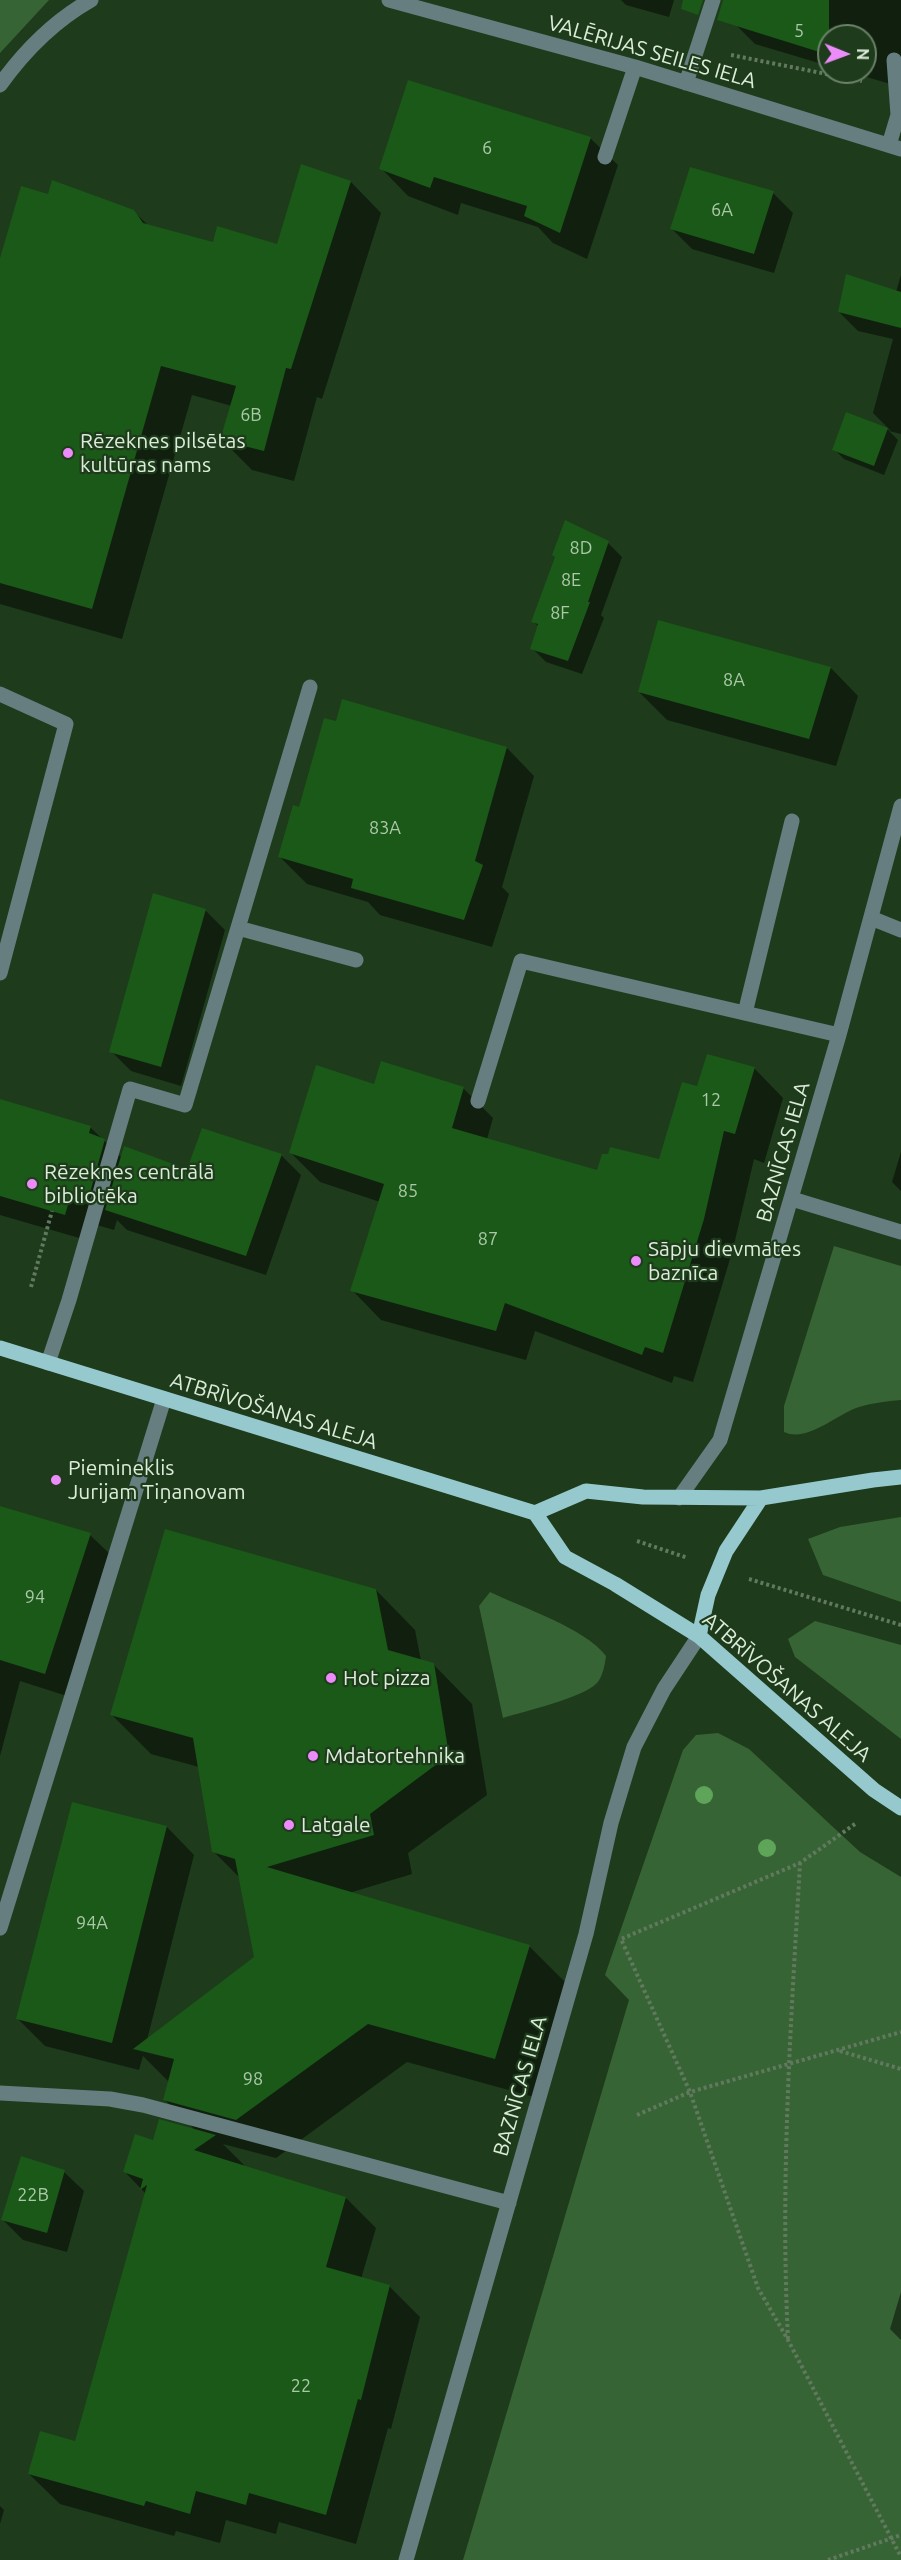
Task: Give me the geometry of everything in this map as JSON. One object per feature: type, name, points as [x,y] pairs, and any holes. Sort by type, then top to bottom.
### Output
[{"type":"main road","name":"ATBRĪVOŠANAS ALEJA","points":[[0,1348],[536,1513],[565,1557],[615,1584],[699,1636],[874,1790],[901,1808]]},
{"type":"main road","points":[[536,1513],[586,1491],[643,1497],[761,1498],[901,1477]]},
{"type":"main road","points":[[699,1636],[708,1595],[726,1551],[761,1498]]},
{"type":"street","points":[[0,85],[20,59],[63,15],[91,0]]},
{"type":"street","name":"VALĒRIJAS SEILES IELA","points":[[389,0],[635,67],[895,147]]},
{"type":"street","points":[[686,82],[712,0]]},
{"type":"street","points":[[894,60],[898,115],[895,147]]},
{"type":"street","points":[[605,157],[635,67]]},
{"type":"street","points":[[48,1363],[69,1300],[130,1089],[185,1105],[310,687]]},
{"type":"street","points":[[0,694],[66,724],[0,973]]},
{"type":"street","name":"BAZNĪCAS IELA","points":[[679,1498],[720,1440],[839,1035],[901,806]]},
{"type":"street","points":[[745,1014],[792,821]]},
{"type":"street","points":[[871,918],[901,930]]},
{"type":"street","points":[[238,928],[356,960]]},
{"type":"street","points":[[478,1101],[522,962],[839,1035]]},
{"type":"street","points":[[792,1199],[901,1232]]},
{"type":"street","points":[[0,1928],[164,1399]]},
{"type":"street","name":"BAZNĪCAS IELA","points":[[406,2560],[586,1934],[611,1823],[634,1747],[664,1689],[699,1636]]},
{"type":"street","points":[[0,2093],[110,2099],[143,2105],[509,2203]]},
{"type":"path","points":[[31,1287],[52,1211]]},
{"type":"path","points":[[637,1541],[718,1570],[901,1625]]},
{"type":"path","points":[[855,1824],[800,1863],[621,1939],[690,2092],[758,2288],[788,2340],[901,2557]]},
{"type":"path","points":[[788,2340],[784,2267],[789,2065],[800,1863]]},
{"type":"path","points":[[637,2115],[690,2092],[901,2032]]},
{"type":"path","points":[[840,2051],[901,2070]]},
{"type":"path","points":[[828,2560],[901,2535]]},
{"type":"green space","points":[[0,0],[49,0],[0,53]]},
{"type":"green space","points":[[834,1246],[901,1266],[901,1400],[859,1407],[802,1434],[784,1432],[784,1406]]},
{"type":"green space","points":[[901,1517],[901,1602],[823,1575],[808,1539],[840,1527]]},
{"type":"green space","points":[[490,1592],[552,1619],[584,1636],[596,1646],[606,1656],[597,1683],[590,1689],[567,1699],[503,1718],[479,1606]]},
{"type":"green space","points":[[815,1621],[901,1645],[901,1739],[795,1657],[788,1639]]},
{"type":"green space","points":[[718,1733],[749,1749],[860,1852],[901,1877],[901,2560],[463,2560],[629,2000],[605,1975],[683,1750],[696,1735]]},
{"type":"building","points":[[683,0],[703,0],[698,15],[681,9]]},
{"type":"building","points":[[723,0],[829,0],[829,24],[817,24],[817,51],[717,20]]},
{"type":"building","points":[[408,80],[591,137],[560,233],[524,216],[527,206],[434,177],[430,188],[379,169]]},
{"type":"building","name":"Rēzeknes pilsētas kultūras nams","points":[[301,164],[351,181],[291,369],[286,368],[264,451],[220,440],[236,386],[161,366],[92,609],[0,583],[0,258],[21,186],[48,194],[52,180],[134,210],[143,223],[213,242],[217,226],[277,244]]},
{"type":"building","points":[[690,167],[774,191],[754,254],[670,229]]},
{"type":"building","points":[[846,274],[901,292],[901,328],[838,312]]},
{"type":"building","points":[[846,412],[888,428],[874,466],[832,450]]},
{"type":"building","points":[[565,520],[609,541],[568,661],[530,649],[538,624],[531,622],[555,557],[552,555]]},
{"type":"building","points":[[658,620],[831,667],[809,739],[638,692]]},
{"type":"building","points":[[342,699],[507,747],[475,861],[483,865],[464,920],[351,888],[353,879],[278,857],[293,805],[299,807],[324,718],[336,721]]},
{"type":"building","points":[[153,893],[206,909],[161,1067],[109,1052]]},
{"type":"building","points":[[707,1054],[755,1067],[735,1134],[724,1131],[704,1219],[663,1353],[645,1347],[642,1355],[505,1303],[496,1331],[350,1291],[384,1184],[289,1153],[316,1065],[374,1084],[381,1061],[464,1087],[452,1128],[597,1170],[602,1154],[608,1154],[610,1147],[659,1159],[682,1082],[697,1086]]},
{"type":"building","points":[[0,1099],[91,1126],[89,1133],[105,1139],[87,1204],[70,1198],[65,1215],[0,1196]]},
{"type":"building","points":[[202,1128],[282,1154],[246,1256],[105,1210],[124,1146],[187,1169]]},
{"type":"building","points":[[0,1506],[91,1533],[45,1674],[0,1660]]},
{"type":"building","name":"Latgale","points":[[165,1529],[376,1589],[388,1650],[434,1663],[449,1755],[370,1814],[374,1835],[267,1867],[530,1945],[495,2059],[368,2024],[236,2120],[163,2100],[174,2059],[133,2049],[254,1957],[235,1859],[212,1852],[193,1738],[110,1715]]},
{"type":"building","points":[[72,1802],[167,1826],[112,2043],[16,2019]]},
{"type":"building","points":[[159,2119],[216,2135],[194,2150],[346,2197],[326,2267],[390,2285],[361,2400],[358,2399],[326,2515],[249,2493],[246,2505],[196,2491],[190,2514],[146,2501],[144,2506],[28,2474],[40,2431],[75,2441],[147,2185],[140,2190],[143,2179],[123,2172],[135,2134],[153,2140]]},
{"type":"building","points":[[21,2156],[65,2170],[47,2233],[1,2220]]},
{"type":"place","name":"Rēzeknes pilsētas kultūras nams","points":[[68,453]]},
{"type":"place","name":"Rēzeknes centrālā bibliotēka","points":[[32,1184]]},
{"type":"place","name":"Sāpju dievmātes baznīca","points":[[636,1261]]},
{"type":"place","name":"Piemineklis Jurijam Tiņanovam","points":[[56,1480]]},
{"type":"place","name":"Hot pizza","points":[[331,1678]]},
{"type":"place","name":"Mdatortehnika","points":[[313,1756]]},
{"type":"place","name":"Latgale","points":[[289,1825]]}]
